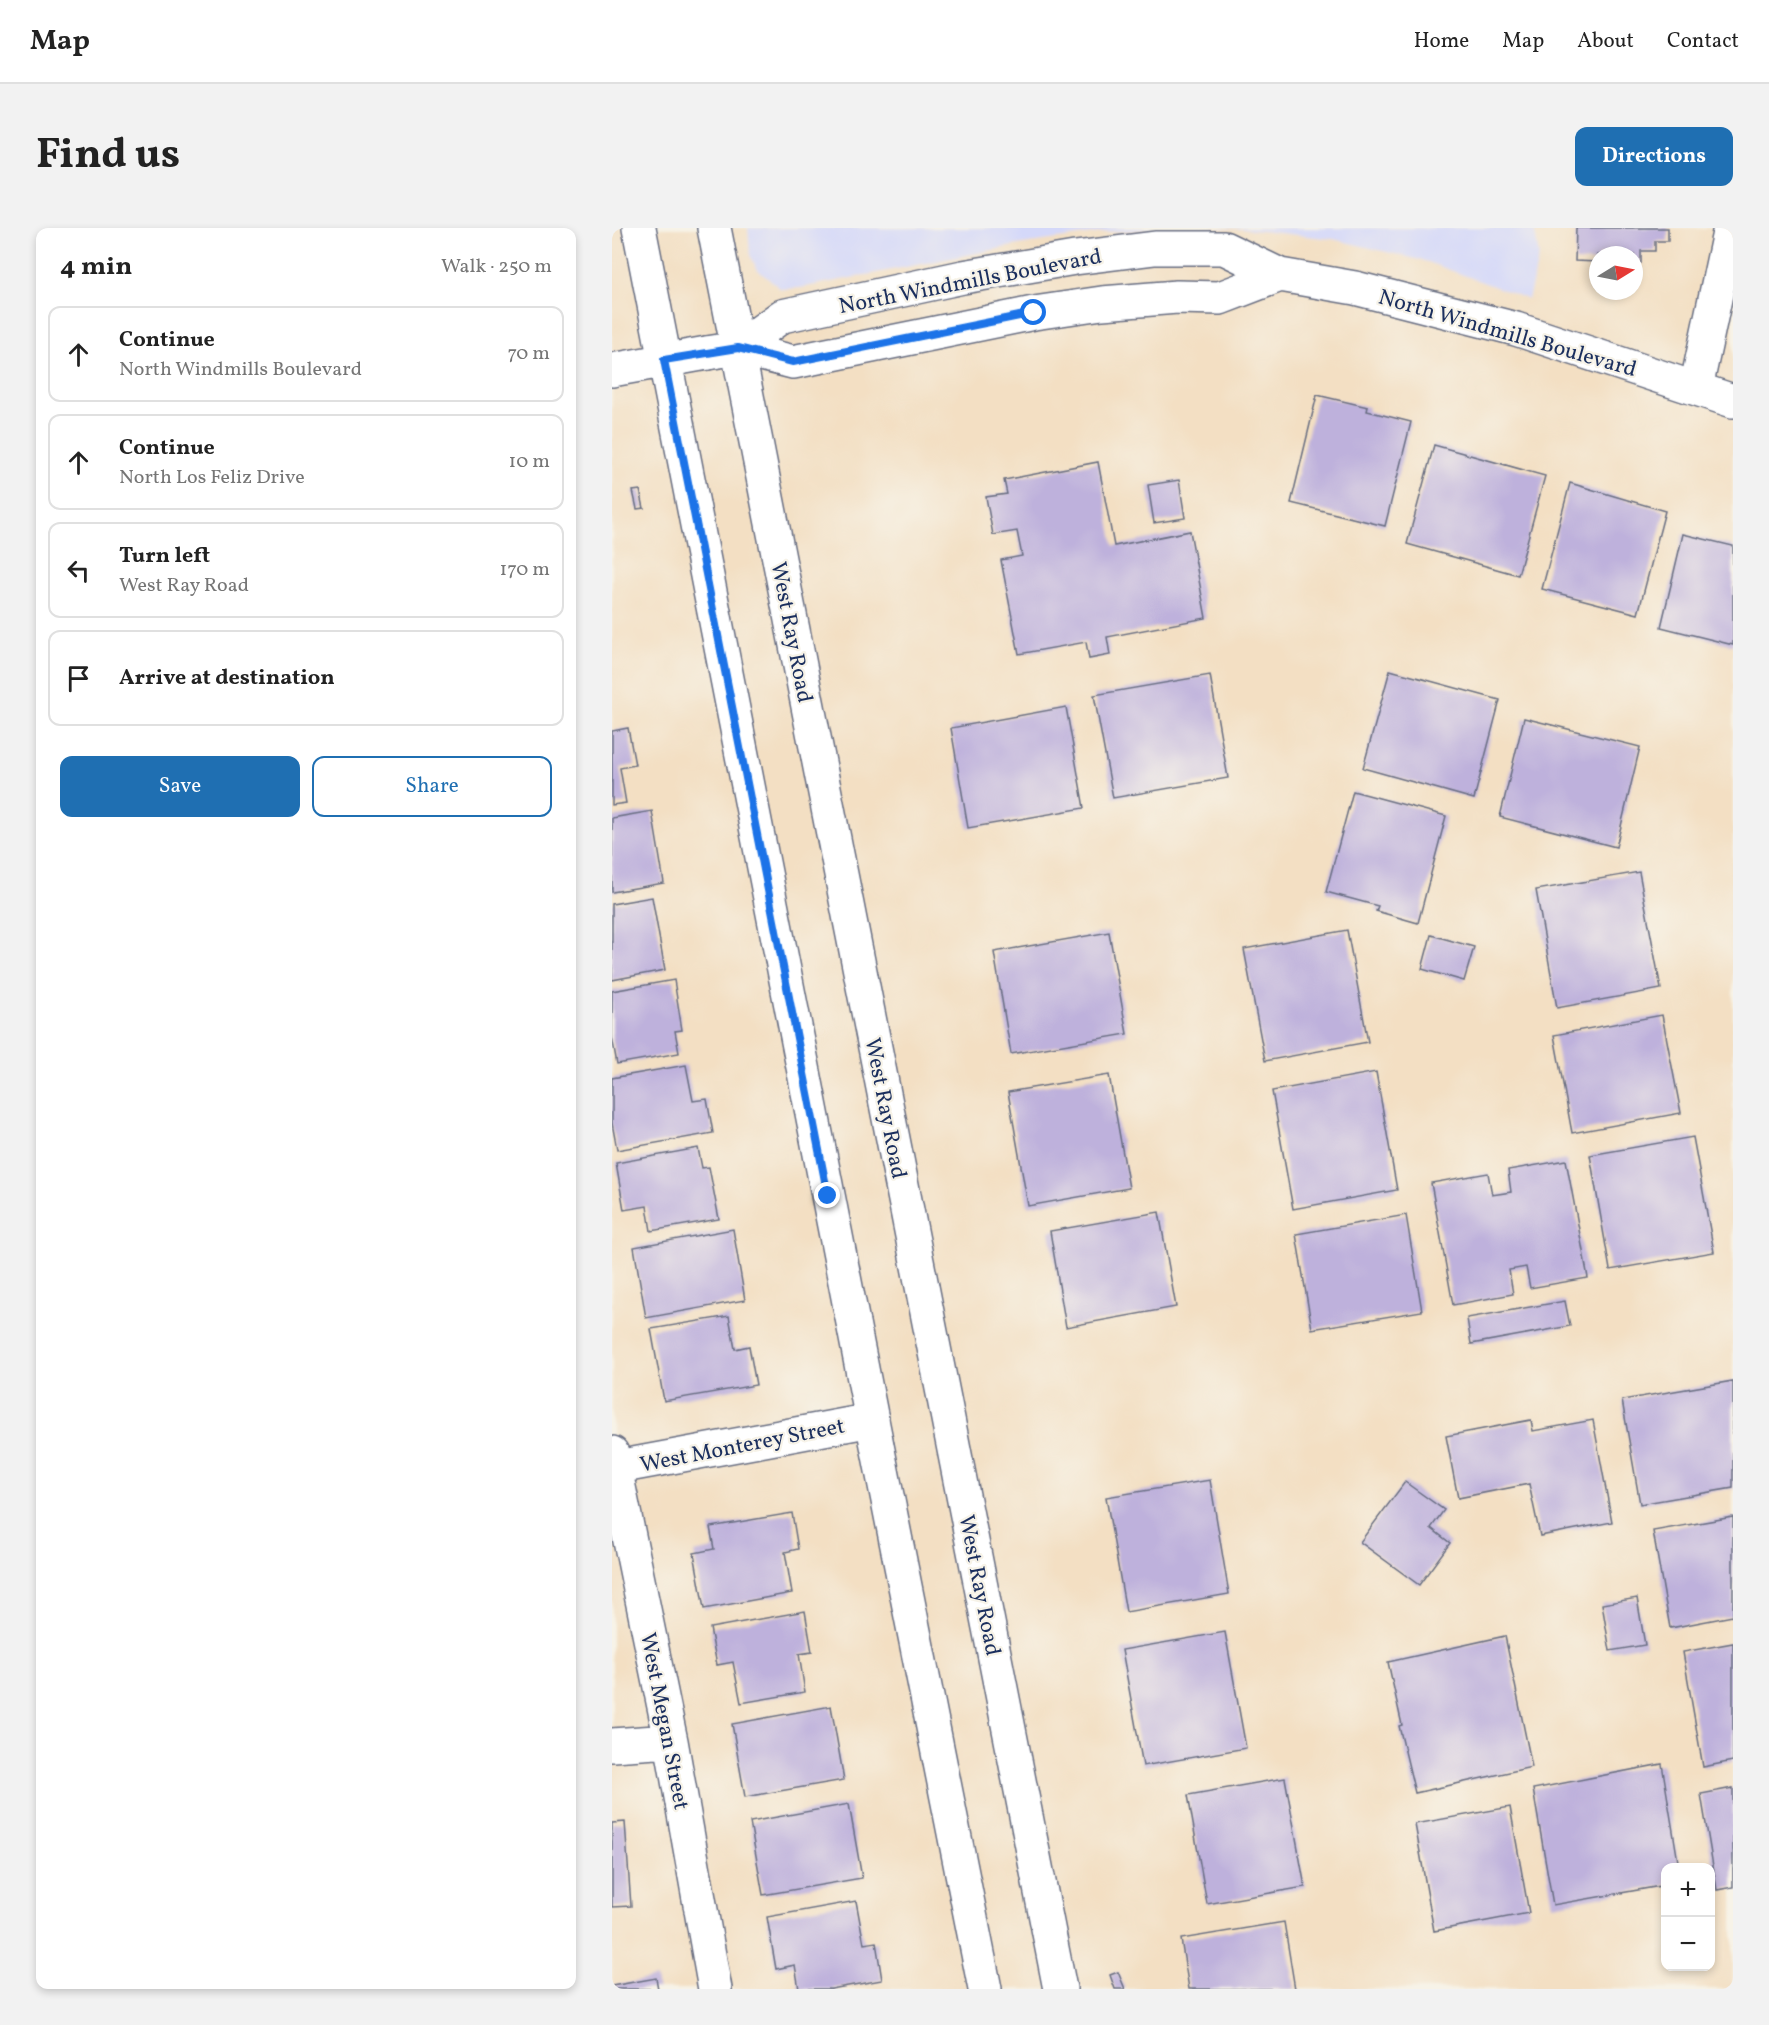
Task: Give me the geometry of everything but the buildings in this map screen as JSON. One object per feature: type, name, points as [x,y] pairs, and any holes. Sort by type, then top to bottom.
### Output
[{"type":"main road","points":[[639,228],[985,1989]]},
{"type":"main road","name":"West Ray Road","points":[[714,228],[723,351],[1060,1989]]},
{"type":"main road","points":[[1696,388],[1730,228]]},
{"type":"main road","name":"North Windmills Boulevard","points":[[723,351],[782,316],[974,275],[1075,258],[1155,248],[1224,248],[1280,275],[1355,288],[1516,329],[1733,401]]},
{"type":"main road","name":"North Windmills Boulevard","points":[[723,351],[793,362],[1034,313],[1080,306],[1177,297],[1220,298],[1280,275]]},
{"type":"main road","points":[[612,370],[723,351]]},
{"type":"main road","name":"West Monterey Street","points":[[613,1463],[872,1420]]},
{"type":"main road","name":"West Megan Street","points":[[613,1463],[671,1741],[715,1989]]},
{"type":"main road","points":[[612,1745],[671,1741]]},
{"type":"shaded area","points":[[748,228],[1171,228],[1106,232],[1023,244],[800,288],[781,289],[757,269],[750,255]]},
{"type":"shaded area","points":[[1201,228],[1534,228],[1539,256],[1528,299],[1428,262],[1333,239],[1243,229]]},
{"type":"route","points":[[828,1196],[664,360],[738,348],[793,362],[1034,313]]}]
